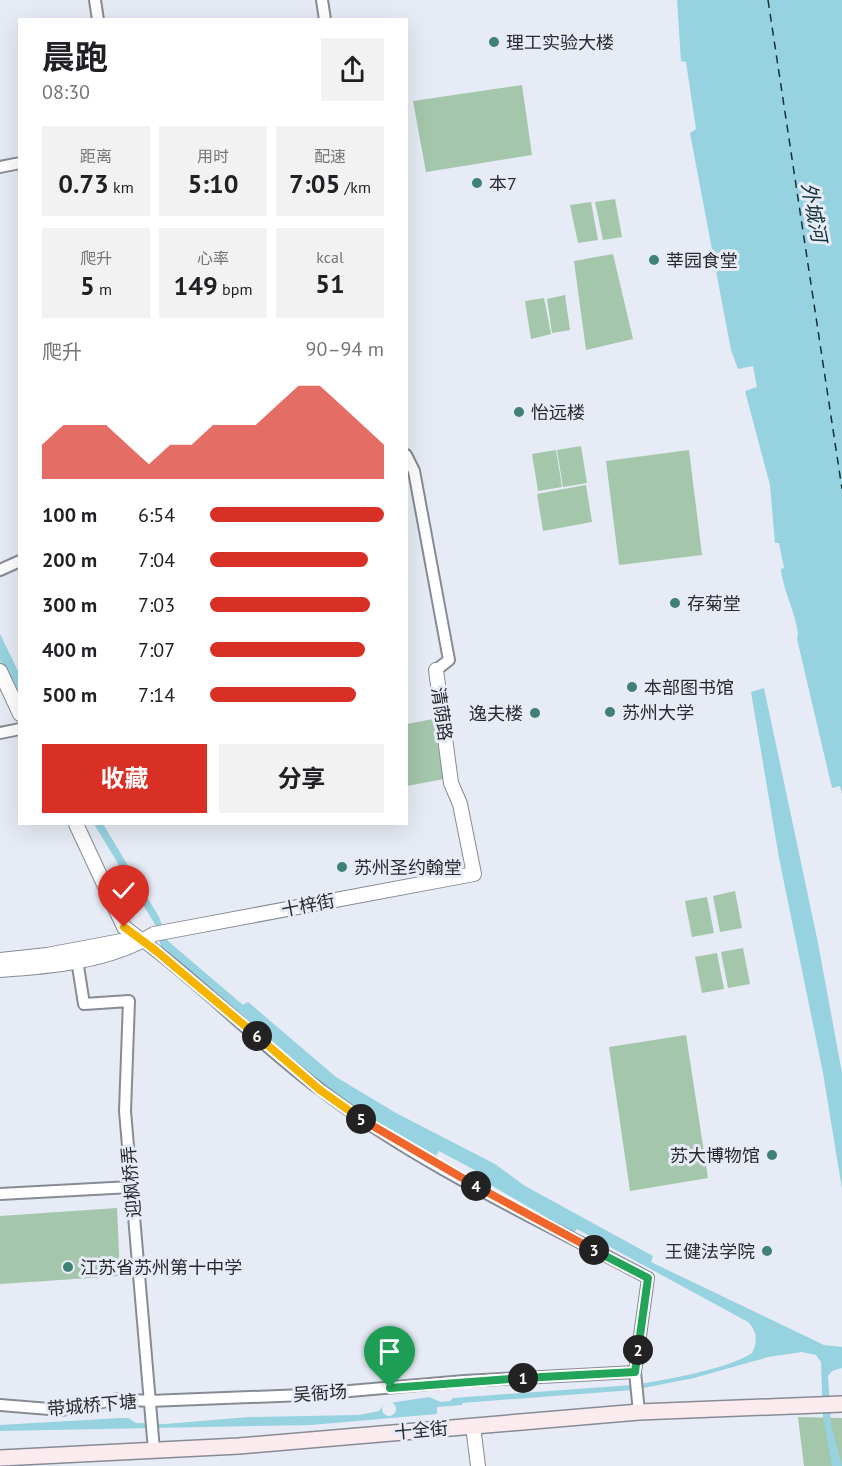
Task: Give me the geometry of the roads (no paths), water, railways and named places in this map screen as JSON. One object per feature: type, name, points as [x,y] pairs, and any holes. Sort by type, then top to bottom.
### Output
[{"type":"main road","name":"十全街","points":[[0,1458],[271,1443],[639,1412],[831,1404]]},
{"type":"street","points":[[95,0],[98,18]]},
{"type":"street","points":[[322,0],[325,18]]},
{"type":"street","points":[[0,167],[18,163]]},
{"type":"street","name":"清荫路","points":[[408,459],[414,471],[450,660],[436,670],[451,783],[460,804],[474,874]]},
{"type":"street","points":[[0,570],[18,562]]},
{"type":"street","points":[[0,671],[18,710]]},
{"type":"street","points":[[0,733],[18,729]]},
{"type":"street","points":[[76,825],[124,927],[155,935],[174,964],[320,1090],[439,1166],[648,1278],[636,1377],[639,1412]]},
{"type":"street","name":"十梓街","points":[[0,960],[47,955],[474,874]]},
{"type":"street","name":"十梓街","points":[[0,970],[77,960],[155,935]]},
{"type":"street","name":"迎枫桥弄","points":[[77,960],[84,1005],[129,1001],[125,1111],[154,1450]]},
{"type":"street","points":[[0,1194],[131,1187]]},
{"type":"street","name":"吴衙场","points":[[149,1401],[304,1395],[464,1381],[636,1377]]},
{"type":"street","name":"带城桥下塘","points":[[0,1405],[62,1410],[81,1404],[118,1399],[149,1401]]},
{"type":"street","points":[[473,1426],[478,1466]]},
{"type":"water","name":"外城河","points":[[677,0],[842,0],[842,794],[840,786],[832,788],[797,639],[797,626],[782,577],[781,569],[784,568],[779,543],[775,543],[770,485],[745,391],[757,387],[753,366],[738,369],[731,350],[690,133],[696,129],[686,62],[681,61]]},
{"type":"water","points":[[0,634],[18,671],[18,706],[0,661]]},
{"type":"water","points":[[764,688],[818,943],[842,1073],[842,1189],[823,1073],[779,858],[751,692]]},
{"type":"water","points":[[95,825],[104,825],[159,917],[168,941],[243,1005],[248,1002],[336,1077],[396,1113],[495,1164],[525,1186],[653,1256],[651,1262],[824,1345],[842,1347],[842,1368],[832,1371],[828,1376],[831,1424],[842,1466],[832,1466],[823,1417],[821,1362],[816,1355],[802,1352],[768,1357],[694,1378],[633,1390],[462,1403],[462,1405],[437,1407],[437,1414],[311,1425],[0,1431],[0,1425],[121,1418],[128,1418],[136,1423],[165,1424],[249,1417],[359,1415],[379,1411],[384,1404],[429,1397],[441,1402],[450,1401],[453,1398],[632,1385],[677,1377],[728,1364],[752,1353],[755,1345],[755,1333],[748,1322],[577,1229],[574,1233],[480,1179],[482,1174],[439,1151],[433,1160],[409,1146],[411,1142],[337,1097],[250,1026],[188,970],[162,951],[156,926]]},
{"type":"place","name":"理工实验大楼","points":[[494,42]]},
{"type":"place","name":"本7","points":[[477,183]]},
{"type":"place","name":"莘园食堂","points":[[654,260]]},
{"type":"place","name":"怡远楼","points":[[519,412]]},
{"type":"place","name":"存菊堂","points":[[675,603]]},
{"type":"place","name":"本部图书馆","points":[[632,687]]},
{"type":"place","name":"苏州大学","points":[[610,712]]},
{"type":"place","name":"逸夫楼","points":[[535,713]]},
{"type":"place","name":"苏州圣约翰堂","points":[[342,867]]},
{"type":"place","name":"苏大博物馆","points":[[772,1155]]},
{"type":"place","name":"王健法学院","points":[[767,1251]]},
{"type":"place","name":"江苏省苏州第十中学","points":[[68,1267]]}]
